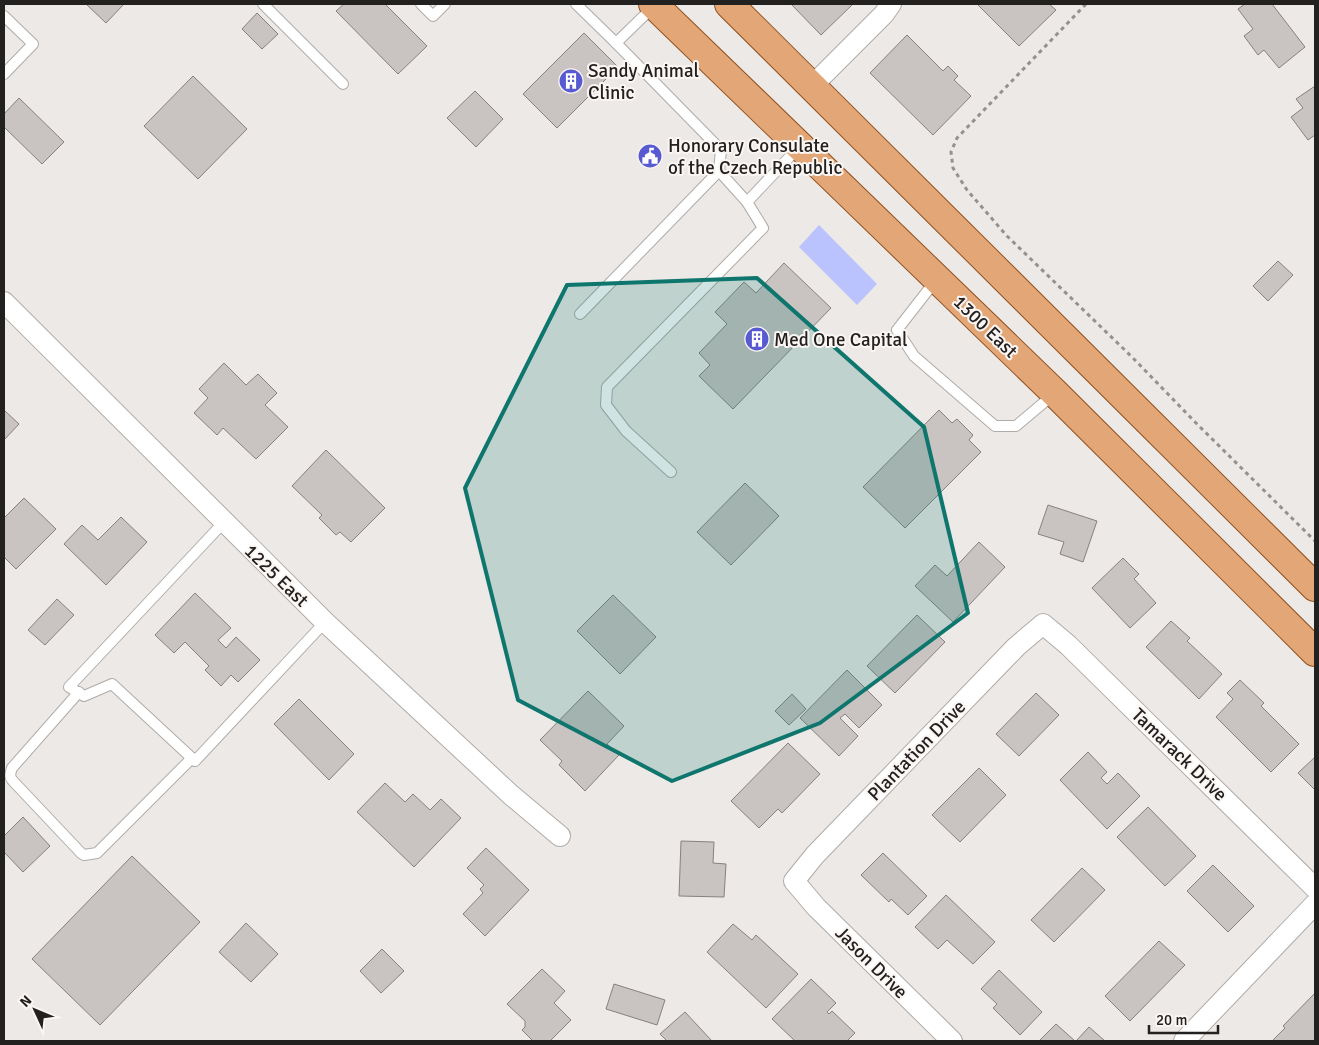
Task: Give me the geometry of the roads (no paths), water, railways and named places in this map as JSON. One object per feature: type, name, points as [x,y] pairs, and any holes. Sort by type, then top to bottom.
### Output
[{"type":"main road","name":"1300 East","points":[[654,4],[1055,393],[1315,652]]},
{"type":"main road","points":[[729,4],[1315,587]]},
{"type":"street","points":[[812,86],[884,14],[891,4]]},
{"type":"street","name":"1225 East","points":[[4,302],[325,622],[511,795],[560,836]]},
{"type":"street","name":"Plantation Drive","points":[[794,881],[822,848],[1016,647],[1043,624]]},
{"type":"street","name":"Tamarack Drive","points":[[1043,624],[1068,645],[1315,888]]},
{"type":"street","name":"Jason Drive","points":[[794,881],[816,907],[952,1041]]},
{"type":"street","points":[[1184,1041],[1315,904]]},
{"type":"lane","points":[[263,4],[343,84]]},
{"type":"lane","points":[[421,4],[433,16],[445,4]]},
{"type":"lane","points":[[576,4],[721,150],[719,170],[580,314]]},
{"type":"lane","points":[[616,43],[654,4]]},
{"type":"lane","points":[[4,16],[33,44],[4,74]]},
{"type":"lane","points":[[747,202],[800,146]]},
{"type":"lane","points":[[671,472],[626,431],[606,405],[606,387],[763,228],[747,202],[719,170]]},
{"type":"lane","points":[[937,279],[897,330],[914,356],[995,426],[1016,426],[1055,393]]},
{"type":"lane","points":[[224,522],[69,687],[84,696],[112,684],[195,761],[325,622]]},
{"type":"lane","points":[[79,692],[12,768],[10,778],[84,855],[96,853],[192,758]]},
{"type":"place","name":"Sandy Animal Clinic","points":[[571,81]]},
{"type":"place","name":"Honorary Consulate of the Czech Republic","points":[[650,156]]},
{"type":"place","name":"Med One Capital","points":[[757,339]]}]
